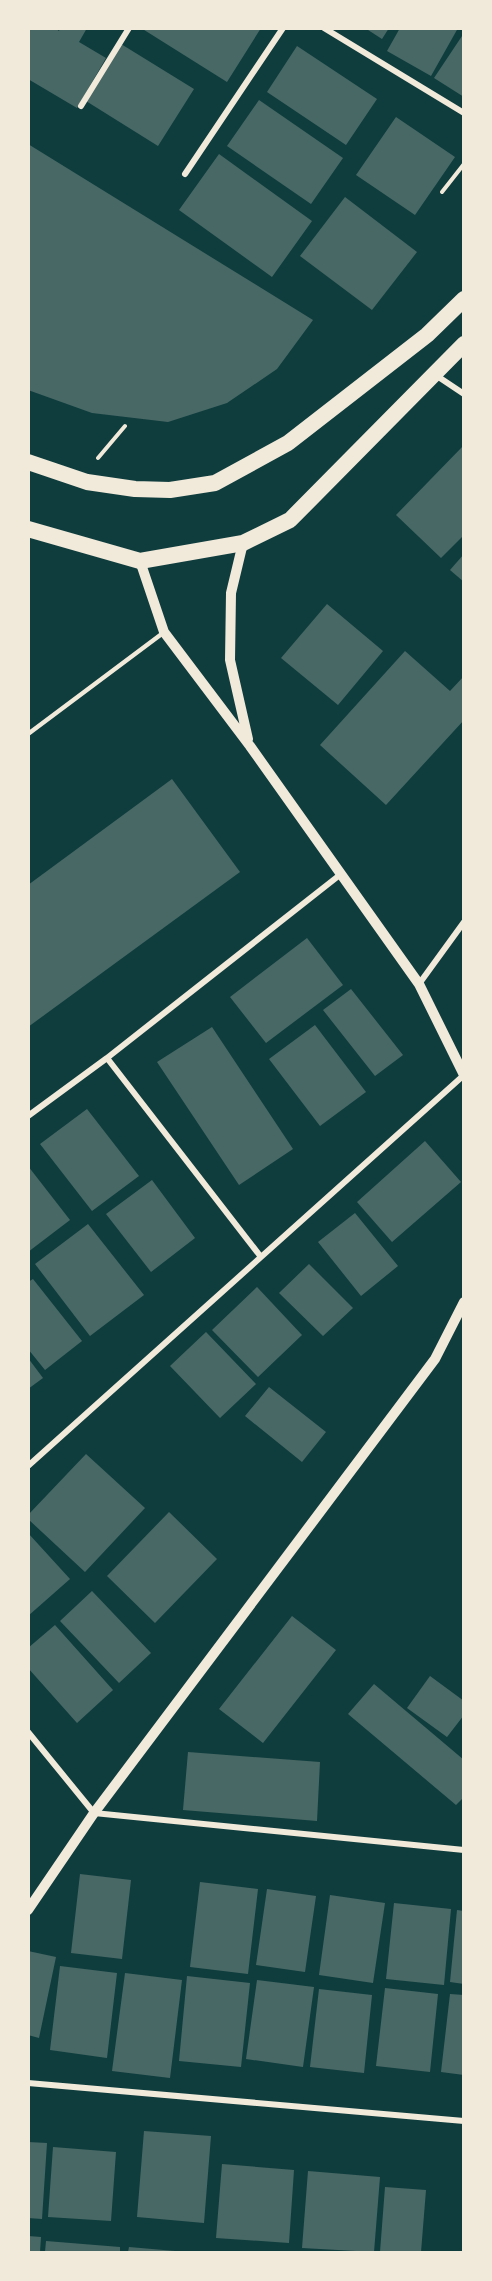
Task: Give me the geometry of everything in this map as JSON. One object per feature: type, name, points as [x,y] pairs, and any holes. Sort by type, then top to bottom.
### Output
[{"type":"highway","points":[[28,462],[87,482],[135,489],[170,490],[215,483],[288,443],[427,335],[464,299]]},
{"type":"highway","points":[[28,529],[140,561],[243,543],[290,520],[464,344]]},
{"type":"street","points":[[81,106],[129,28]]},
{"type":"street","points":[[185,174],[283,28]]},
{"type":"street","points":[[324,28],[464,113]]},
{"type":"street","points":[[434,374],[464,394]]},
{"type":"street","points":[[243,543],[231,593],[230,660],[249,746]]},
{"type":"street","points":[[28,1466],[463,1075],[419,984],[249,746],[164,632],[140,561]]},
{"type":"street","points":[[28,1116],[107,1058],[341,874]]},
{"type":"street","points":[[419,984],[464,922]]},
{"type":"street","points":[[107,1058],[261,1257]]},
{"type":"street","points":[[28,1910],[94,1813],[435,1359],[464,1302]]},
{"type":"street","points":[[28,1732],[94,1813],[464,1850]]},
{"type":"street","points":[[28,2083],[464,2121]]},
{"type":"lane","points":[[28,734],[164,632]]},
{"type":"path","points":[[442,192],[464,164]]},
{"type":"building","points":[[28,28],[55,28],[59,31],[60,28],[87,28],[79,42],[106,58],[77,108],[28,79]]},
{"type":"building","points":[[141,28],[261,28],[227,82]]},
{"type":"building","points":[[365,28],[389,28],[382,39]]},
{"type":"building","points":[[400,28],[458,28],[431,76],[387,51]]},
{"type":"building","points":[[464,33],[464,97],[434,78]]},
{"type":"building","points":[[121,44],[194,89],[158,146],[86,101]]},
{"type":"building","points":[[297,46],[377,99],[346,145],[267,92]]},
{"type":"building","points":[[259,100],[343,158],[311,204],[227,146]]},
{"type":"building","points":[[396,117],[455,157],[415,215],[356,175]]},
{"type":"building","points":[[28,144],[313,320],[277,369],[227,403],[168,422],[92,413],[28,390]]},
{"type":"building","points":[[219,154],[312,221],[272,277],[179,210]]},
{"type":"building","points":[[345,197],[417,252],[372,310],[300,256]]},
{"type":"building","points":[[464,445],[464,535],[441,558],[396,515]]},
{"type":"building","points":[[464,554],[464,582],[450,570]]},
{"type":"building","points":[[327,604],[383,651],[338,705],[281,658]]},
{"type":"building","points":[[405,651],[450,691],[464,676],[464,720],[386,805],[320,745]]},
{"type":"building","points":[[172,779],[240,872],[28,1027],[28,885]]},
{"type":"building","points":[[307,938],[343,985],[266,1043],[230,997]]},
{"type":"building","points":[[351,989],[403,1055],[375,1076],[323,1010]]},
{"type":"building","points":[[315,1025],[366,1092],[320,1126],[269,1059]]},
{"type":"building","points":[[212,1027],[293,1149],[239,1185],[157,1062]]},
{"type":"building","points":[[87,1109],[139,1176],[92,1211],[40,1144]]},
{"type":"building","points":[[425,1141],[461,1182],[392,1242],[357,1202]]},
{"type":"building","points":[[28,1166],[70,1220],[28,1252]]},
{"type":"building","points":[[152,1180],[195,1238],[151,1272],[106,1214]]},
{"type":"building","points":[[355,1213],[398,1266],[361,1296],[318,1242]]},
{"type":"building","points":[[88,1224],[144,1295],[90,1336],[35,1264]]},
{"type":"building","points":[[309,1264],[353,1308],[323,1336],[279,1293]]},
{"type":"building","points":[[33,1279],[82,1341],[45,1370],[28,1349],[28,1282]]},
{"type":"building","points":[[257,1287],[302,1335],[258,1377],[212,1330]]},
{"type":"building","points":[[206,1332],[256,1384],[220,1418],[170,1366]]},
{"type":"building","points":[[28,1358],[43,1378],[28,1389]]},
{"type":"building","points":[[269,1387],[326,1432],[302,1462],[245,1416]]},
{"type":"building","points":[[86,1454],[145,1508],[85,1572],[28,1519],[28,1515]]},
{"type":"building","points":[[169,1512],[217,1559],[155,1623],[107,1576]]},
{"type":"building","points":[[28,1533],[70,1579],[28,1616]]},
{"type":"building","points":[[92,1591],[151,1653],[119,1683],[60,1621]]},
{"type":"building","points":[[292,1616],[336,1650],[263,1743],[219,1709]]},
{"type":"building","points":[[55,1625],[113,1690],[77,1723],[28,1668],[28,1648]]},
{"type":"building","points":[[430,1676],[464,1701],[464,1715],[447,1737],[407,1708]]},
{"type":"building","points":[[374,1684],[464,1760],[464,1797],[456,1805],[348,1714]]},
{"type":"building","points":[[188,1752],[320,1762],[317,1821],[183,1810]]},
{"type":"building","points":[[80,1874],[131,1880],[122,1959],[71,1953]]},
{"type":"building","points":[[200,1882],[258,1889],[248,1974],[190,1967]]},
{"type":"building","points":[[267,1889],[316,1896],[305,1972],[256,1965]]},
{"type":"building","points":[[330,1895],[385,1903],[373,1983],[319,1975]]},
{"type":"building","points":[[394,1903],[451,1909],[444,1985],[386,1979]]},
{"type":"building","points":[[457,1910],[464,1911],[464,1984],[450,1982]]},
{"type":"building","points":[[28,1951],[56,1957],[39,2038],[28,2035]]},
{"type":"building","points":[[60,1966],[117,1973],[107,2058],[50,2050]]},
{"type":"building","points":[[125,1973],[182,1980],[170,2078],[112,2071]]},
{"type":"building","points":[[187,1976],[250,1983],[241,2067],[179,2061]]},
{"type":"building","points":[[257,1980],[314,1987],[303,2067],[246,2059]]},
{"type":"building","points":[[385,1988],[438,1994],[430,2072],[376,2066]]},
{"type":"building","points":[[319,1989],[372,1995],[364,2073],[310,2067]]},
{"type":"building","points":[[450,1994],[464,1995],[464,2075],[441,2072]]},
{"type":"building","points":[[144,2131],[211,2136],[204,2223],[137,2217]]},
{"type":"building","points":[[28,2142],[47,2143],[42,2219],[28,2218]]},
{"type":"building","points":[[53,2147],[116,2152],[111,2221],[48,2217]]},
{"type":"building","points":[[222,2164],[294,2170],[289,2243],[216,2238]]},
{"type":"building","points":[[308,2171],[380,2177],[374,2252],[302,2248]]},
{"type":"building","points":[[385,2187],[426,2190],[421,2252],[380,2252]]},
{"type":"building","points":[[28,2236],[41,2237],[40,2252],[28,2252]]},
{"type":"building","points":[[46,2241],[120,2247],[120,2252],[45,2252]]},
{"type":"building","points":[[129,2247],[175,2251],[175,2252],[128,2252]]}]
